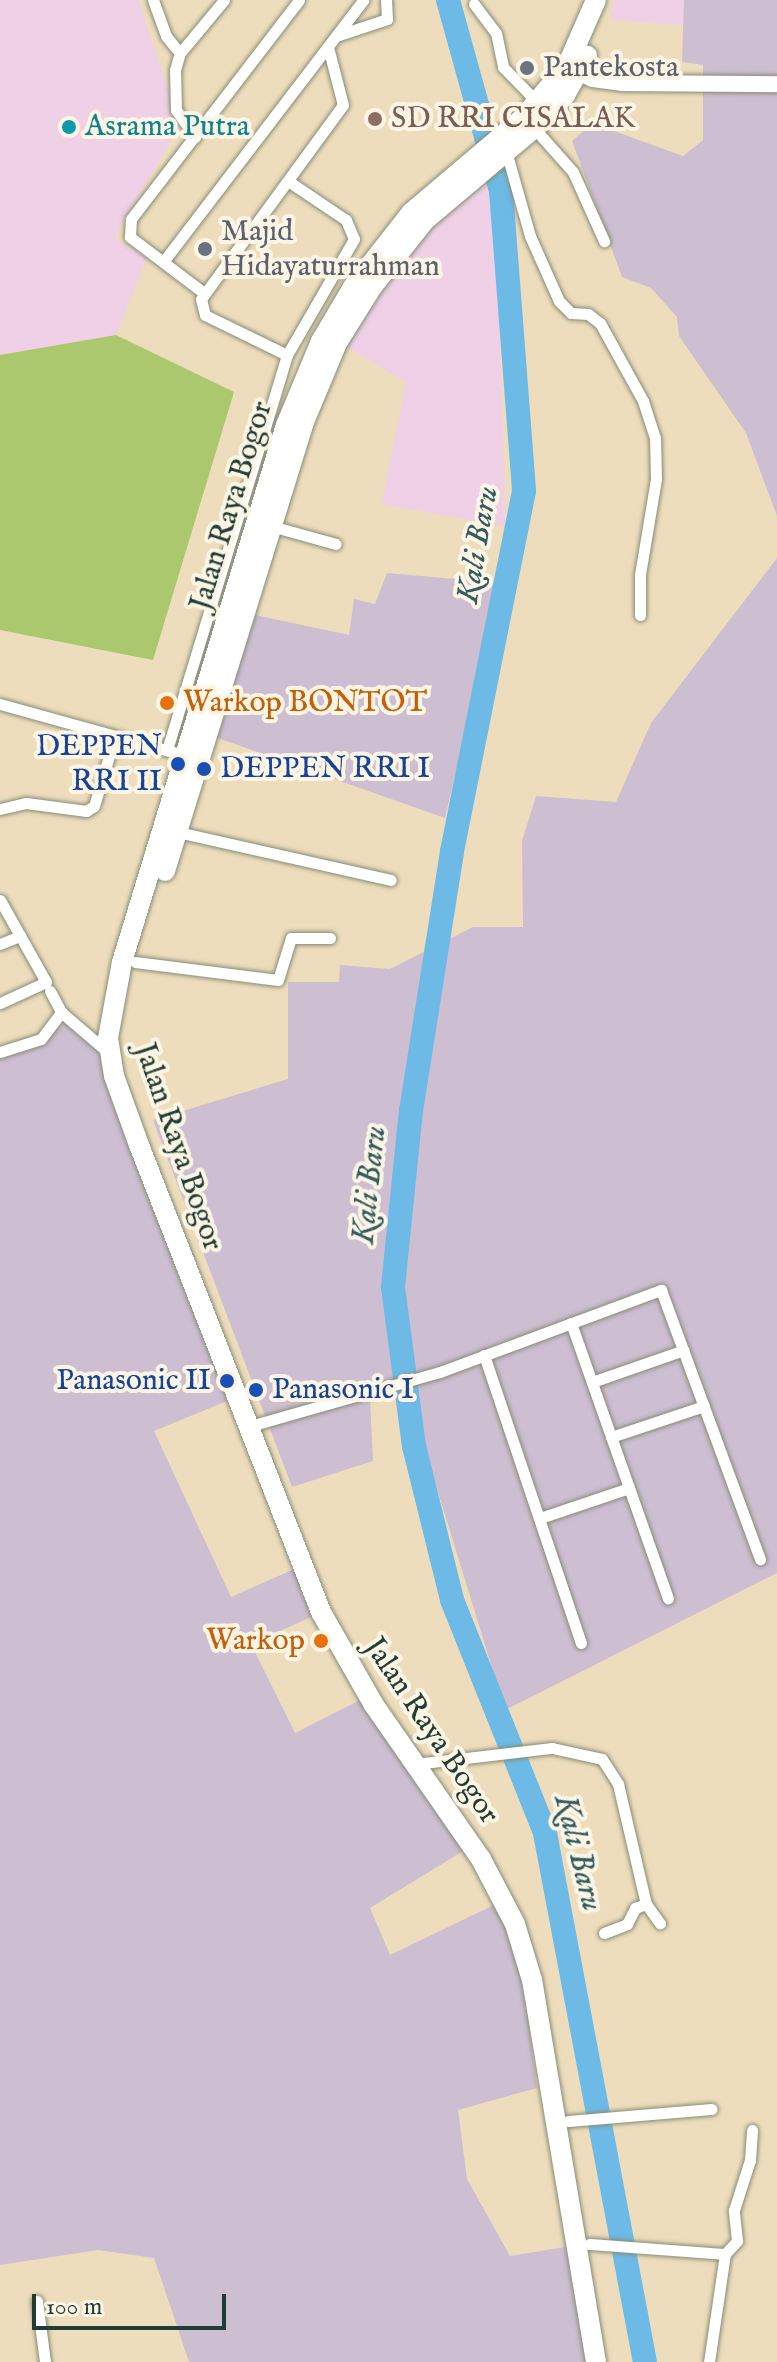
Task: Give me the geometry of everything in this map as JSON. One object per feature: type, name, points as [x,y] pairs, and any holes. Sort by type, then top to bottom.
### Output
[{"type":"highway","name":"Jalan Raya Bogor","points":[[573,70],[596,0]]},
{"type":"highway","name":"Jalan Raya Bogor","points":[[503,148],[544,107],[573,70],[608,0]]},
{"type":"highway","name":"Jalan Raya Bogor","points":[[544,107],[534,128],[444,190],[353,287],[309,366],[286,425],[194,758],[178,832],[135,962],[123,1010],[125,1064],[255,1424],[345,1658],[491,1851],[531,1933],[578,2120],[597,2245],[608,2362]]},
{"type":"highway","name":"Jalan Raya Bogor","points":[[255,1424],[139,1145],[110,1054],[113,996],[304,422],[341,336],[388,265],[444,190]]},
{"type":"highway","name":"Jalan Raya Bogor","points":[[421,1762],[495,1881],[527,1959],[596,2362]]},
{"type":"street","points":[[153,0],[166,36],[180,53]]},
{"type":"street","points":[[195,137],[182,120],[173,95],[180,53],[224,0]]},
{"type":"street","points":[[204,293],[128,231],[131,219],[299,0]]},
{"type":"street","points":[[163,262],[363,0]]},
{"type":"street","points":[[336,36],[387,19],[386,0]]},
{"type":"street","points":[[474,4],[496,33],[503,67],[544,107]]},
{"type":"street","points":[[287,355],[205,315],[204,293],[291,183],[343,105],[328,47]]},
{"type":"street","points":[[573,70],[623,83],[777,84]]},
{"type":"street","points":[[534,128],[573,172],[604,241]]},
{"type":"street","points":[[503,148],[530,236],[559,301],[571,313],[588,314],[600,323],[643,401],[655,438],[656,479],[640,575],[640,615]]},
{"type":"street","points":[[167,750],[287,355],[355,233],[346,220],[291,183]]},
{"type":"street","points":[[271,526],[336,544]]},
{"type":"street","points":[[2,700],[194,758]]},
{"type":"street","points":[[0,809],[26,803],[86,811],[98,795],[115,736]]},
{"type":"street","points":[[178,832],[391,880]]},
{"type":"street","points":[[0,900],[61,1012],[110,1054]]},
{"type":"street","points":[[0,944],[20,936]]},
{"type":"street","points":[[135,962],[278,980],[291,938],[330,938]]},
{"type":"street","points":[[0,1003],[48,986]]},
{"type":"street","points":[[0,1052],[41,1039],[61,1012]]},
{"type":"street","points":[[255,1424],[440,1372],[661,1290],[760,1559]]},
{"type":"street","points":[[571,1323],[668,1598]]},
{"type":"street","points":[[592,1382],[684,1350]]},
{"type":"street","points":[[484,1355],[581,1643]]},
{"type":"street","points":[[611,1437],[704,1406]]},
{"type":"street","points":[[540,1518],[629,1488]]},
{"type":"street","points":[[421,1762],[483,1754],[582,1751],[610,1768],[646,1904],[660,1923]]},
{"type":"street","points":[[604,1933],[627,1924],[635,1908],[646,1904]]},
{"type":"street","points":[[578,2120],[711,2109]]},
{"type":"street","points":[[709,2362],[725,2254],[737,2241],[734,2210],[750,2160],[752,2130]]},
{"type":"street","points":[[597,2245],[725,2254]]},
{"type":"street","points":[[37,2301],[45,2362]]},
{"type":"shaded area","points":[[0,0],[139,0],[180,126],[114,238],[147,258],[116,335],[0,355]]},
{"type":"shaded area","points":[[613,0],[684,0],[683,25],[610,20]]},
{"type":"shaded area","points":[[684,0],[777,0],[777,516],[746,433],[679,336],[677,317],[651,288],[622,277],[572,141],[592,123],[683,156],[703,140],[703,65],[682,62]]},
{"type":"shaded area","points":[[488,174],[496,206],[506,527],[382,504],[406,382],[343,345],[422,223]]},
{"type":"shaded area","points":[[777,558],[777,1573],[505,1710],[406,1388],[370,1398],[373,1461],[292,1487],[153,1120],[288,1079],[288,982],[339,982],[340,965],[390,969],[473,927],[523,927],[522,841],[536,796],[616,802],[651,723]]},
{"type":"shaded area","points":[[387,573],[500,583],[445,818],[215,737],[255,615],[349,635],[354,599],[375,604]]},
{"type":"shaded area","points":[[71,1019],[107,1056],[232,1399],[154,1431],[231,1597],[299,1567],[322,1612],[251,1644],[295,1733],[368,1696],[473,1845],[370,1908],[390,1955],[498,1903],[521,1963],[537,2088],[458,2110],[467,2179],[510,2256],[571,2246],[588,2362],[189,2362],[154,2258],[98,2250],[0,2265],[0,1054],[30,1047]]},
{"type":"green space","points":[[116,335],[234,392],[153,660],[0,630],[0,355]]},
{"type":"waterway","name":"Kali Baru","points":[[448,0],[501,191],[524,491],[452,852],[411,1110],[393,1287],[414,1446],[452,1600],[545,1833],[645,2362]]},
{"type":"place","name":"Pantekosta","points":[[527,68]]},
{"type":"place","name":"SD RRI CISALAK","points":[[375,119]]},
{"type":"place","name":"Asrama Putra","points":[[69,127]]},
{"type":"place","name":"Majid Hidayaturrahman","points":[[205,249]]},
{"type":"place","name":"Warkop BONTOT","points":[[167,703]]},
{"type":"place","name":"DEPPEN RRI II","points":[[178,764]]},
{"type":"place","name":"DEPPEN RRI I","points":[[204,769]]},
{"type":"place","name":"Panasonic II","points":[[227,1381]]},
{"type":"place","name":"Panasonic I","points":[[256,1390]]},
{"type":"place","name":"Warkop","points":[[321,1641]]}]
